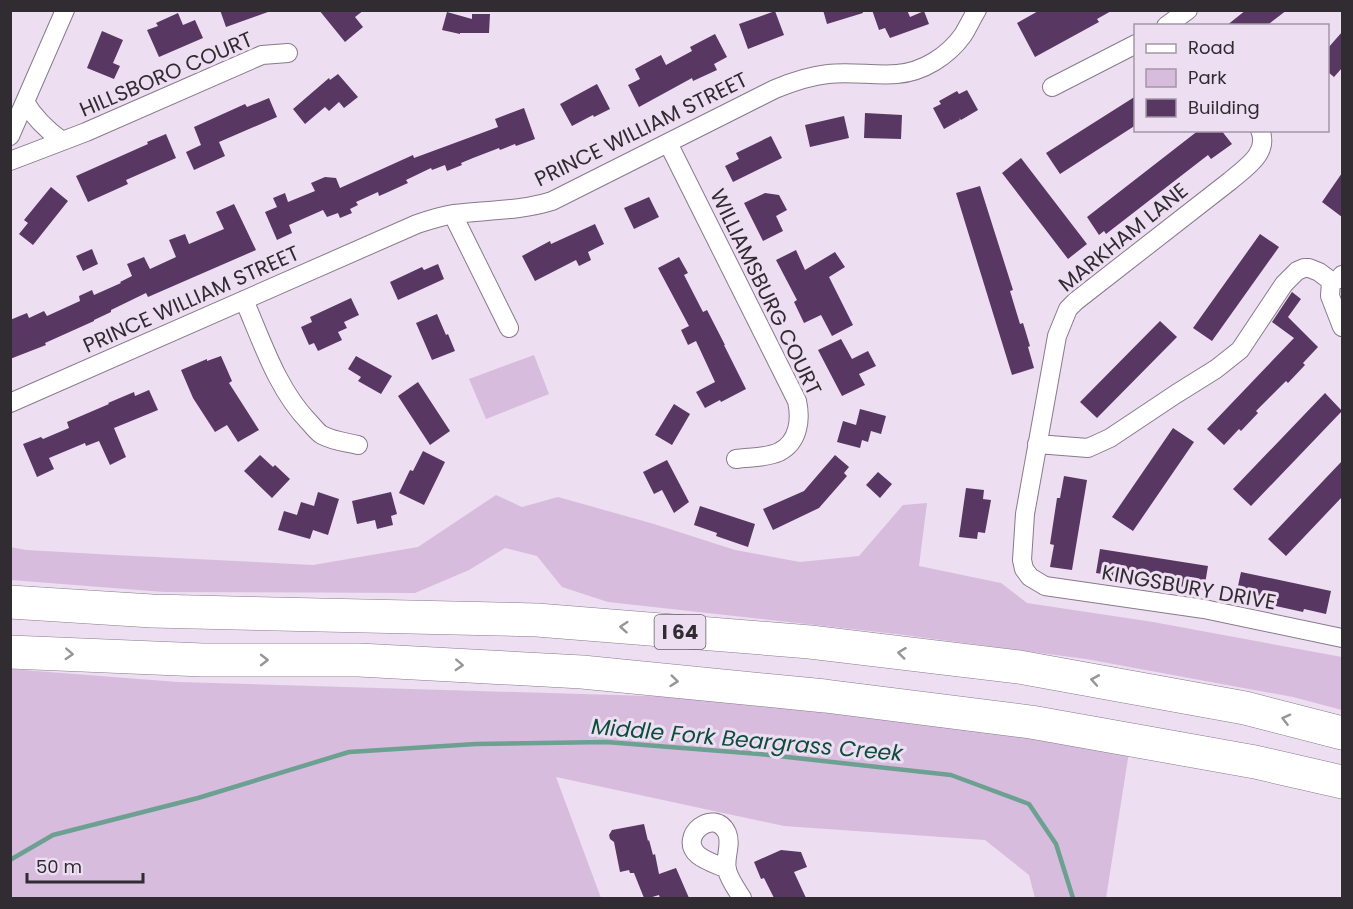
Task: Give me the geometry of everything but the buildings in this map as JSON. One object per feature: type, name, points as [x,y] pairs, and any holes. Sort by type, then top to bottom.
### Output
[{"type":"highway","name":"I 64","points":[[10,602],[152,611],[537,620],[810,642],[1019,667],[1245,708],[1342,733]]},
{"type":"highway","name":"I 64","points":[[10,652],[203,660],[359,660],[582,672],[825,696],[1031,722],[1256,762],[1342,782]]},
{"type":"street","points":[[10,136],[65,10]]},
{"type":"street","name":"PRINCE WILLIAM STREET","points":[[10,403],[417,224],[453,214],[513,210],[544,203],[796,80],[830,73],[898,74],[924,67],[950,50],[963,35],[976,10]]},
{"type":"street","points":[[1170,24],[1186,17]]},
{"type":"street","points":[[1052,87],[1134,45]]},
{"type":"street","name":"HILLSBORO COURT","points":[[10,161],[86,132],[255,57],[288,53]]},
{"type":"street","name":"HILLSBORO COURT","points":[[25,102],[48,131],[62,141]]},
{"type":"street","name":"MARKHAM LANE","points":[[1030,577],[1024,569],[1022,560],[1025,514],[1057,336],[1068,309],[1253,162],[1260,154],[1263,138],[1261,132]]},
{"type":"street","name":"WILLIAMSBURG COURT","points":[[668,143],[797,401],[800,414],[795,435],[786,447],[765,456],[736,459]]},
{"type":"street","points":[[453,214],[509,328]]},
{"type":"street","points":[[1037,444],[1088,448],[1110,438],[1216,369],[1240,350],[1284,284],[1297,271],[1304,268],[1337,278],[1330,296],[1342,327]]},
{"type":"street","points":[[244,300],[277,375],[299,412],[320,434],[334,440],[357,444]]},
{"type":"street","name":"KINGSBURY DRIVE","points":[[1030,577],[1045,586],[1204,609],[1342,638]]},
{"type":"street","points":[[726,869],[742,898]]},
{"type":"green space","points":[[534,355],[549,394],[486,419],[469,379]]},
{"type":"green space","points":[[496,495],[522,507],[558,497],[735,550],[800,562],[859,556],[903,505],[927,503],[919,566],[1001,583],[1027,603],[1153,622],[1342,657],[1342,710],[1293,697],[1086,659],[896,634],[608,602],[562,587],[537,556],[505,548],[469,570],[415,593],[164,592],[11,580],[10,547],[26,550],[313,565],[418,547]]},
{"type":"green space","points":[[10,669],[178,682],[747,699],[1129,752],[1106,898],[1035,898],[1029,875],[985,840],[784,826],[556,777],[601,898],[11,898]]},
{"type":"waterway","name":"Middle Fork Beargrass Creek","points":[[10,860],[53,835],[198,798],[349,752],[476,744],[606,742],[759,754],[951,775],[1029,804],[1056,844],[1073,898]]}]
